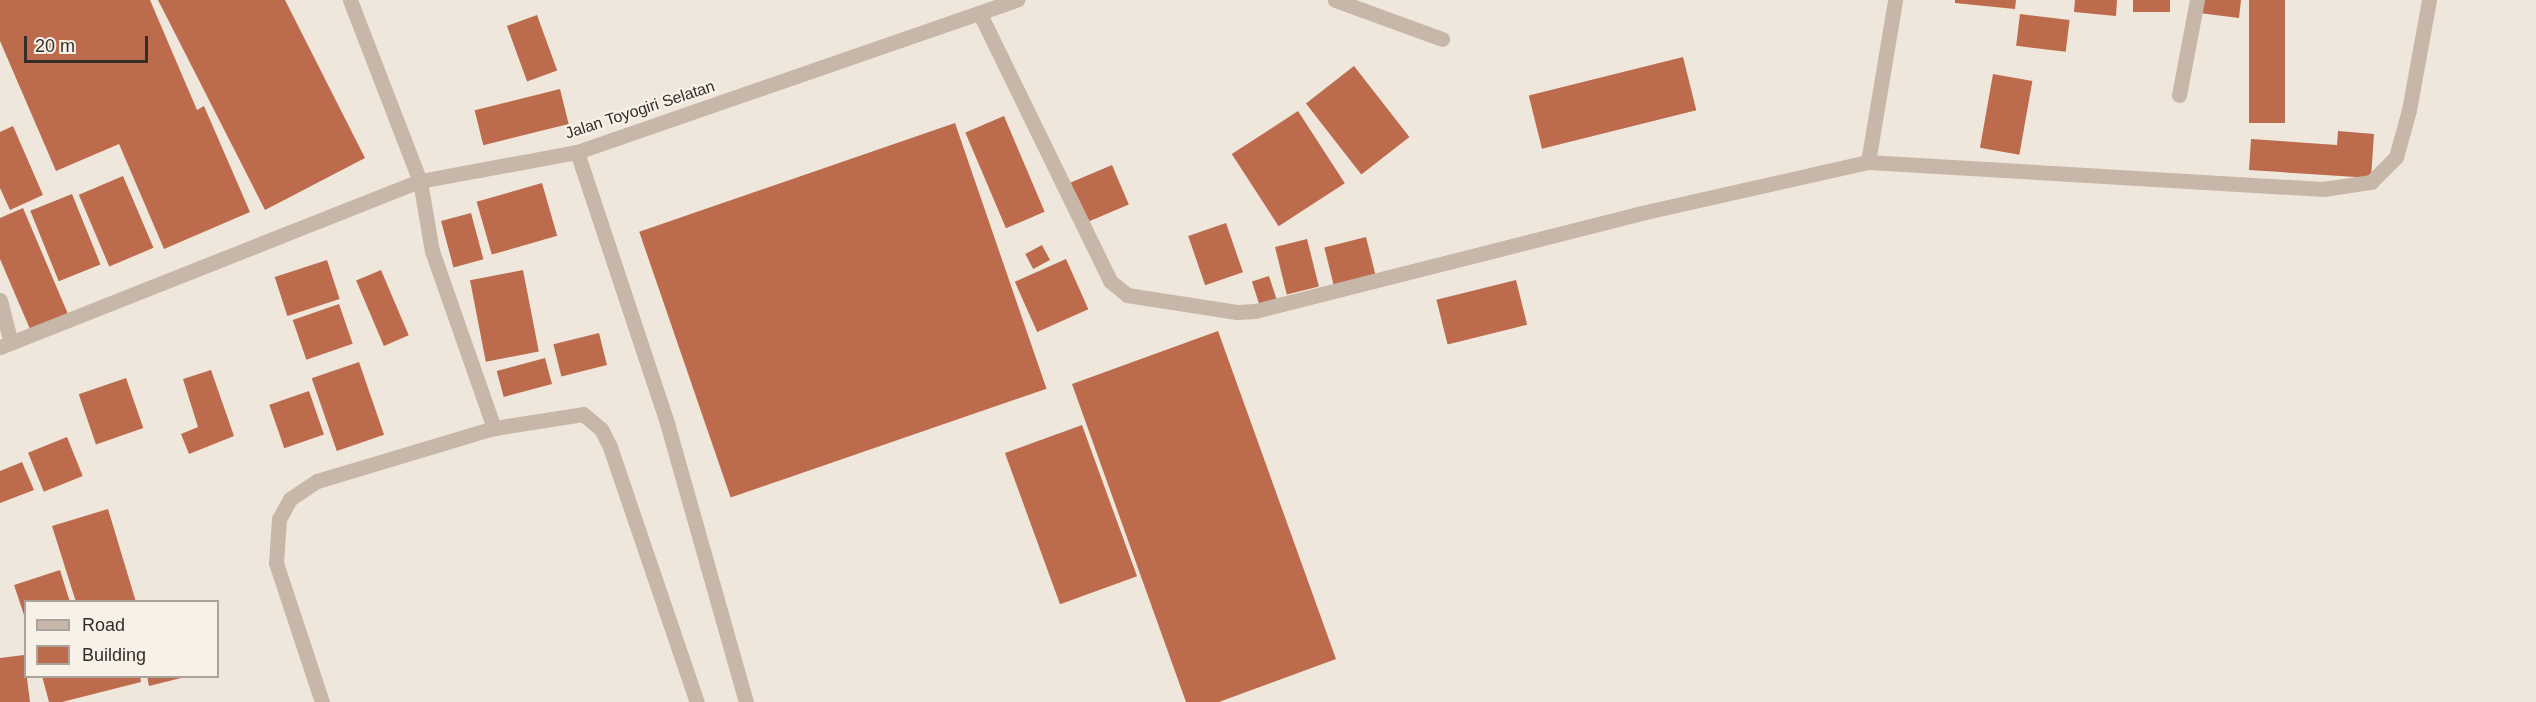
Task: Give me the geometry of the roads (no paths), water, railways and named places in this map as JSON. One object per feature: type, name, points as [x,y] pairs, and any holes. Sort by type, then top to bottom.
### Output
[{"type":"street","points":[[350,0],[420,182],[432,251],[494,428]]},
{"type":"street","name":"Jalan Toyogiri Selatan","points":[[5,345],[420,182],[577,152],[1017,0]]},
{"type":"street","points":[[1335,0],[1442,39]]},
{"type":"street","points":[[1868,162],[1895,0]]},
{"type":"street","points":[[2179,95],[2197,0]]},
{"type":"street","points":[[980,14],[1110,281],[1127,296],[1237,312],[1255,311],[1637,214],[1868,162],[2323,189],[2371,182],[2396,157],[2409,110],[2429,0]]},
{"type":"street","points":[[577,152],[667,423],[746,702]]},
{"type":"street","points":[[0,300],[5,345]]},
{"type":"street","points":[[322,702],[276,563],[279,519],[290,499],[317,481],[494,428],[584,414],[601,429],[610,447],[697,702]]}]
